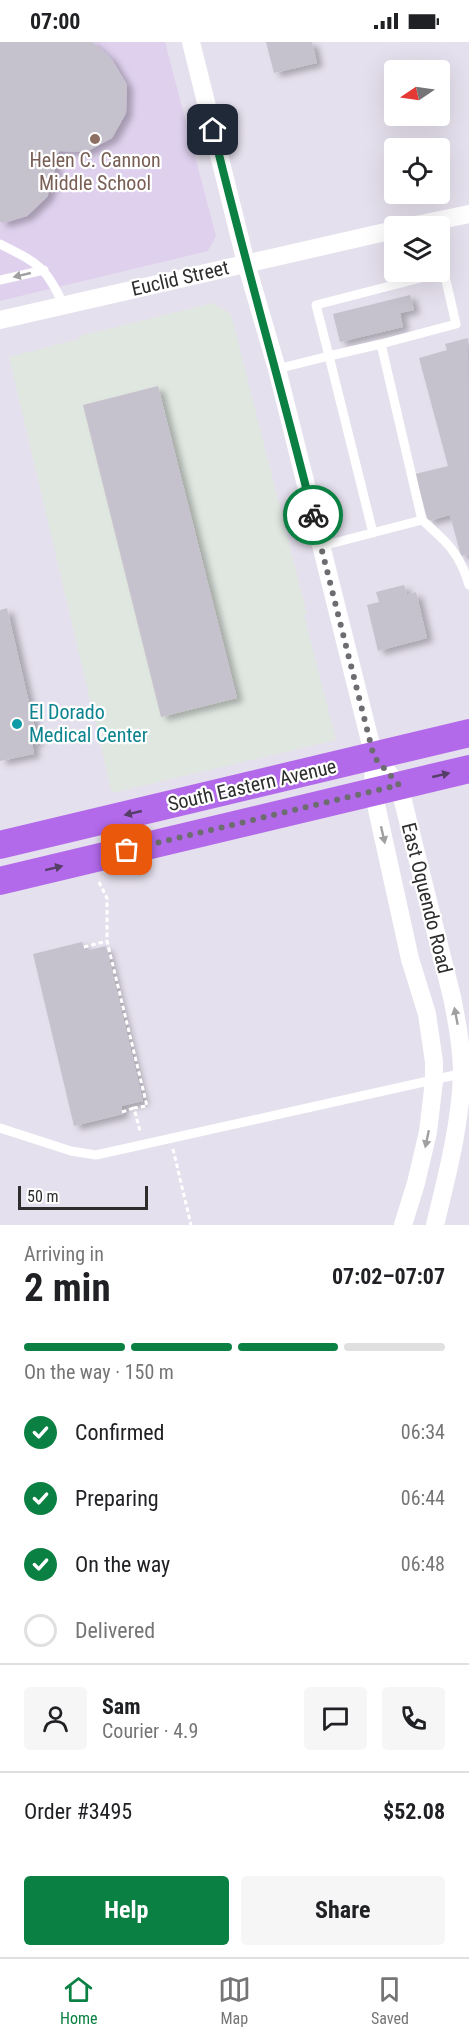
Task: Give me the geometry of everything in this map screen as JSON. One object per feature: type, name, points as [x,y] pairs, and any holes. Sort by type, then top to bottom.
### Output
[{"type":"main road","name":"South Eastern Avenue","points":[[0,845],[469,734]]},
{"type":"main road","name":"South Eastern Avenue","points":[[0,881],[469,769]]},
{"type":"street","name":"East Oquendo Road","points":[[190,42],[246,263],[277,369],[374,757],[386,788],[452,997],[459,1029],[465,1073],[458,1120],[435,1225]]},
{"type":"street","points":[[450,218],[469,214]]},
{"type":"street","name":"Euclid Street","points":[[0,320],[384,232]]},
{"type":"street","name":"East Oquendo Road","points":[[374,757],[386,788],[410,959],[427,1014],[434,1062],[428,1132],[403,1225]]},
{"type":"lane","points":[[0,244],[44,270],[53,282],[63,304]]},
{"type":"lane","points":[[0,280],[44,270]]},
{"type":"lane","points":[[277,369],[329,356],[381,344],[456,324],[444,272],[316,305],[329,356],[373,533]]},
{"type":"lane","points":[[381,344],[422,520],[450,544],[464,567],[469,585]]},
{"type":"lane","points":[[321,546],[422,520]]},
{"type":"lane","points":[[0,1128],[71,1151],[96,1155],[465,1073]]},
{"type":"path","points":[[99,882],[107,898],[107,941],[147,1106],[122,1112]]},
{"type":"path","points":[[84,947],[107,941]]},
{"type":"path","points":[[134,1108],[143,1145]]},
{"type":"path","points":[[171,1139],[191,1225]]},
{"type":"shaded area","name":"Helen C. Cannon Middle School","points":[[0,42],[165,42],[216,236],[208,251],[0,301]]},
{"type":"shaded area","points":[[213,303],[231,314],[307,614],[304,615],[336,740],[112,793],[9,357],[79,339],[79,336]]},
{"type":"building","points":[[0,42],[92,42],[111,58],[127,85],[126,113],[112,138],[86,152],[60,151],[55,155],[55,176],[47,197],[27,216],[4,223],[0,222]]},
{"type":"building","points":[[266,42],[312,42],[317,63],[274,73]]},
{"type":"building","points":[[410,295],[414,310],[400,313],[403,327],[340,342],[333,314]]},
{"type":"building","points":[[468,338],[469,554],[461,556],[450,515],[428,521],[415,474],[448,466],[419,358],[447,350],[445,344]]},
{"type":"building","points":[[158,386],[237,698],[161,717],[83,405]]},
{"type":"building","points":[[404,585],[407,595],[416,592],[427,638],[378,651],[367,605],[379,602],[376,592]]},
{"type":"building","points":[[7,608],[38,741],[32,743],[34,754],[0,761],[0,610]]},
{"type":"building","points":[[82,942],[85,951],[106,946],[143,1101],[121,1106],[123,1114],[74,1126],[33,954]]},
{"type":"way so far","points":[[127,850],[399,785],[374,757],[313,515]]},
{"type":"place","name":"Helen C. Cannon Middle School","points":[[95,139]]},
{"type":"place","name":"El Dorado Medical Center","points":[[17,724]]},
{"type":"route","points":[[213,130],[246,263],[277,369],[313,515]]}]
